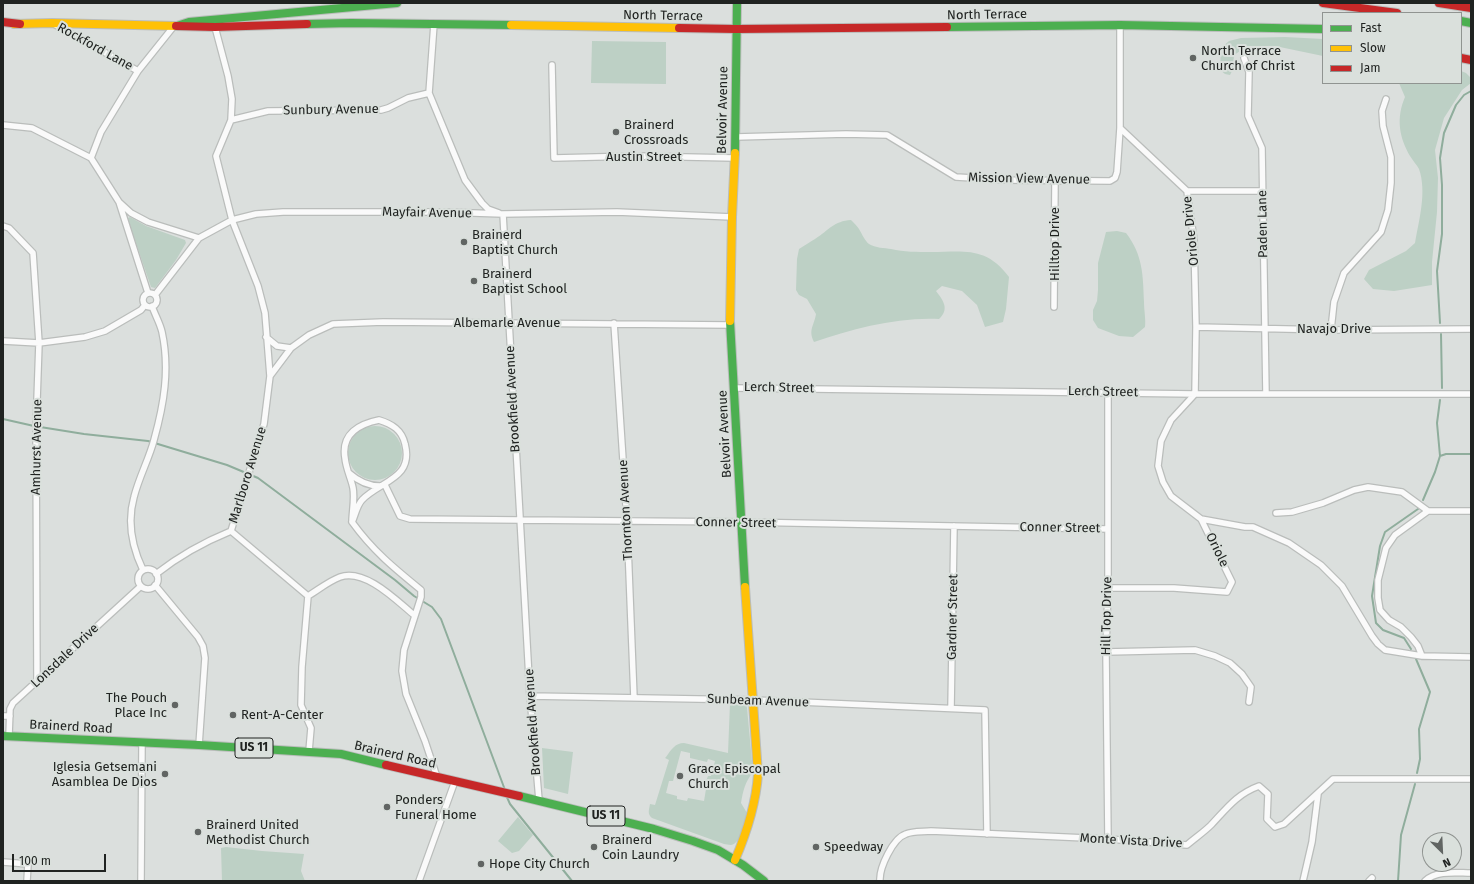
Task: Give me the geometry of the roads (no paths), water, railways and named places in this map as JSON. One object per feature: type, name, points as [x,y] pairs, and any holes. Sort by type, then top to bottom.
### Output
[{"type":"main road","points":[[175,26],[189,22],[396,3]]},
{"type":"main road","name":"Belvoir Avenue","points":[[735,860],[753,814],[758,787],[754,700],[741,522],[730,325],[732,217],[736,138],[737,3]]},
{"type":"main road","points":[[1323,3],[1390,12]]},
{"type":"main road","points":[[1439,3],[1467,8]]},
{"type":"main road","name":"North Terrace","points":[[3,23],[215,27],[351,23],[736,29],[1120,25],[1322,29]]},
{"type":"main road","name":"Brainerd Road","points":[[6,736],[199,745],[341,754],[510,793],[674,834],[710,847],[735,860],[751,870],[764,881]]},
{"type":"street","name":"Rockford Lane","points":[[52,23],[138,71]]},
{"type":"street","points":[[434,24],[428,93],[465,180],[488,209],[503,214]]},
{"type":"street","points":[[1120,25],[1120,128]]},
{"type":"street","points":[[92,158],[101,132],[138,71],[175,26]]},
{"type":"street","name":"Marlboro Avenue","points":[[215,27],[228,76],[232,99],[231,120],[216,156],[232,220],[258,286],[265,313],[270,376],[264,424],[231,531],[308,596]]},
{"type":"street","name":"Paden Lane","points":[[1244,58],[1249,72],[1248,116],[1262,148],[1266,394]]},
{"type":"street","name":"Austin Street","points":[[552,65],[554,158],[640,156],[734,158]]},
{"type":"street","name":"Sunbury Avenue","points":[[231,120],[268,110],[381,110],[408,98],[428,93]]},
{"type":"street","points":[[1332,330],[1334,302],[1344,273],[1381,232],[1388,210],[1391,183],[1391,157],[1383,126],[1382,111],[1386,99]]},
{"type":"street","points":[[3,125],[32,128],[92,158],[119,202],[148,293]]},
{"type":"street","name":"Mission View Avenue","points":[[736,138],[846,134],[887,135],[956,177],[1006,180],[1110,181],[1115,178],[1117,172],[1120,128]]},
{"type":"street","name":"Oriole Drive","points":[[1120,128],[1187,191],[1194,240],[1196,394]]},
{"type":"street","name":"Hilltop Drive","points":[[1054,307],[1055,180]]},
{"type":"street","points":[[1187,191],[1263,191]]},
{"type":"street","points":[[119,202],[131,213],[148,222],[199,238]]},
{"type":"street","name":"Mayfair Avenue","points":[[154,295],[199,238],[232,220],[256,214],[283,212],[443,212],[503,214],[617,212],[732,217]]},
{"type":"street","name":"Brookfield Avenue","points":[[503,214],[530,696],[539,800]]},
{"type":"street","name":"Amhurst Avenue","points":[[3,226],[9,228],[33,253],[39,344],[36,423],[37,682]]},
{"type":"street","points":[[148,293],[154,295],[157,301],[152,306]]},
{"type":"street","points":[[145,305],[143,298],[148,293]]},
{"type":"street","points":[[3,341],[39,344],[85,337],[105,330],[141,310],[145,305]]},
{"type":"street","points":[[145,305],[152,306]]},
{"type":"street","points":[[143,570],[136,556],[131,531],[131,512],[134,497],[153,443],[164,400],[167,376],[162,331],[152,306]]},
{"type":"street","name":"Albemarle Avenue","points":[[291,348],[309,335],[333,324],[359,322],[730,325]]},
{"type":"street","name":"Thornton Avenue","points":[[614,323],[627,522],[634,698]]},
{"type":"street","name":"Navajo Drive","points":[[1196,327],[1332,330],[1471,329]]},
{"type":"street","points":[[266,337],[277,346],[291,348]]},
{"type":"street","name":"Marlboro Avenue","points":[[270,376],[291,348]]},
{"type":"street","name":"Lerch Street","points":[[734,388],[1196,394],[1471,394]]},
{"type":"street","name":"Hill Top Drive","points":[[1108,392],[1108,588],[1106,652],[1108,839]]},
{"type":"street","points":[[1196,394],[1171,420],[1161,442],[1158,466],[1162,482],[1171,496],[1201,519],[1254,528],[1289,543],[1321,565],[1342,586],[1378,644],[1385,650],[1422,656],[1471,657]]},
{"type":"street","points":[[352,522],[361,501],[384,486],[401,472],[407,451],[404,439],[400,432],[392,424],[379,420],[366,422],[351,432],[345,444],[344,457],[354,489],[352,522],[366,541],[382,557],[421,590],[421,597],[404,650],[402,671],[406,694],[425,741],[436,777]]},
{"type":"street","points":[[348,472],[364,484],[371,486],[384,486]]},
{"type":"street","name":"Conner Street","points":[[384,486],[400,516],[410,520],[741,522],[1108,530]]},
{"type":"street","points":[[1276,513],[1300,510],[1323,503],[1354,490],[1368,487],[1402,492],[1428,510],[1471,511]]},
{"type":"street","points":[[1422,656],[1418,646],[1411,637],[1389,620],[1380,610],[1378,580],[1386,548],[1395,535],[1428,510]]},
{"type":"street","name":"Oriole","points":[[1108,588],[1174,588],[1227,592],[1232,582],[1201,519]]},
{"type":"street","name":"Gardner Street","points":[[951,708],[954,526]]},
{"type":"street","points":[[156,574],[177,558],[194,548],[231,531]]},
{"type":"street","points":[[149,569],[156,574],[157,580],[155,585],[147,588],[141,586],[138,578],[143,570],[149,569]]},
{"type":"street","points":[[309,752],[311,728],[301,706],[302,667],[308,596],[341,577],[354,576],[365,579],[387,592],[414,615]]},
{"type":"street","points":[[155,585],[198,637],[203,646],[205,658],[199,745]]},
{"type":"street","name":"Lonsdale Drive","points":[[6,736],[10,710],[14,703],[141,586]]},
{"type":"street","points":[[1106,652],[1195,650],[1215,656],[1230,663],[1242,674],[1251,687],[1250,702]]},
{"type":"street","name":"Sunbeam Avenue","points":[[530,696],[754,700],[985,710],[987,834]]},
{"type":"street","points":[[3,716],[10,716]]},
{"type":"street","points":[[141,881],[142,743]]},
{"type":"street","name":"Monte Vista Drive","points":[[880,881],[882,868],[890,849],[905,834],[931,831],[1108,839],[1187,845],[1210,826],[1235,798],[1249,789],[1259,786],[1268,794],[1268,819],[1275,827],[1284,824],[1333,779],[1471,779]]},
{"type":"street","points":[[419,881],[455,781]]},
{"type":"street","points":[[1303,881],[1312,842],[1318,794]]},
{"type":"street","points":[[3,862],[28,864],[27,881]]},
{"type":"street","points":[[1425,881],[1432,875],[1471,873]]},
{"type":"waterway","points":[[1440,323],[1437,271],[1442,234],[1442,185],[1440,158],[1444,133],[1456,105],[1464,95],[1471,91]]},
{"type":"waterway","points":[[1441,334],[1442,388]]},
{"type":"waterway","points":[[1423,500],[1440,456],[1437,423],[1440,400]]},
{"type":"waterway","points":[[3,419],[34,426],[84,434],[148,441],[227,465],[258,478],[395,580],[414,596],[432,607],[441,619],[505,790]]},
{"type":"waterway","points":[[1440,456],[1446,454],[1471,454]]},
{"type":"waterway","points":[[1411,649],[1404,638],[1383,630],[1376,623],[1372,596],[1380,546],[1385,532],[1418,509]]},
{"type":"waterway","points":[[1416,659],[1430,692],[1419,729],[1420,759],[1417,773]]},
{"type":"waterway","points":[[1398,881],[1401,835],[1415,784]]},
{"type":"waterway","points":[[506,795],[510,804],[572,881]]},
{"type":"place","name":"North Terrace Church of Christ","points":[[1193,58]]},
{"type":"place","name":"Brainerd Crossroads","points":[[616,132]]},
{"type":"place","name":"Brainerd Baptist Church","points":[[464,242]]},
{"type":"place","name":"Brainerd Baptist School","points":[[474,281]]},
{"type":"place","name":"The Pouch Place Inc","points":[[175,705]]},
{"type":"place","name":"Rent-A-Center","points":[[233,715]]},
{"type":"place","name":"Iglesia Getsemani Asamblea De Dios","points":[[165,774]]},
{"type":"place","name":"Grace Episcopal Church","points":[[680,776]]},
{"type":"place","name":"Ponders Funeral Home","points":[[387,807]]},
{"type":"place","name":"Brainerd United Methodist Church","points":[[198,832]]},
{"type":"place","name":"Brainerd Coin Laundry","points":[[594,847]]},
{"type":"place","name":"Speedway","points":[[816,847]]},
{"type":"place","name":"Hope City Church","points":[[481,864]]}]
